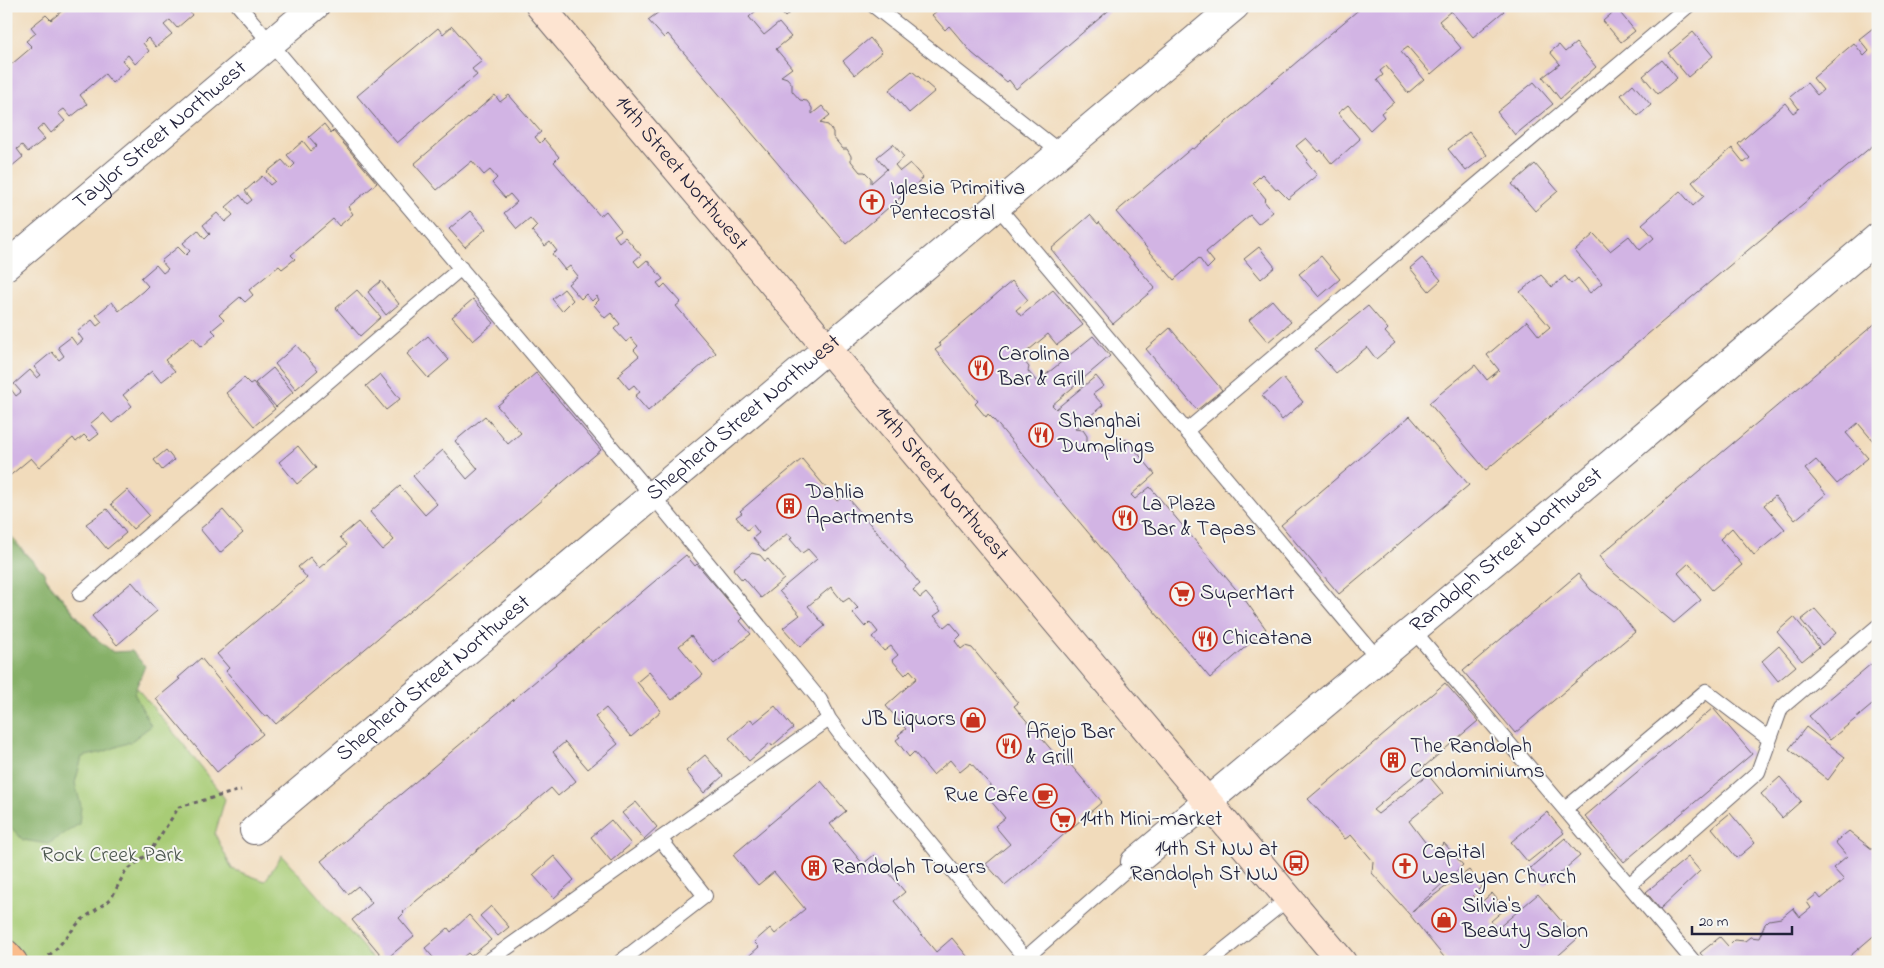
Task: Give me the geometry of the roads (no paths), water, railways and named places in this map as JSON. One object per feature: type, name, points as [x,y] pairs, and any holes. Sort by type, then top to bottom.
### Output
[{"type":"main road","name":"14th Street Northwest","points":[[540,6],[1342,962]]},
{"type":"main road","points":[[6,954],[12,962]]},
{"type":"street","name":"Taylor Street Northwest","points":[[6,266],[315,6]]},
{"type":"street","name":"Shepherd Street Northwest","points":[[254,830],[1235,6]]},
{"type":"street","name":"Randolph Street Northwest","points":[[1135,862],[1878,237]]},
{"type":"lane","points":[[239,6],[652,495],[820,700],[829,719],[846,742],[1023,960],[1135,862]]},
{"type":"lane","points":[[874,6],[1060,152]]},
{"type":"lane","points":[[1186,431],[1688,6]]},
{"type":"lane","points":[[997,206],[1378,659]]},
{"type":"lane","points":[[80,594],[462,268]]},
{"type":"lane","points":[[1629,885],[1758,772],[1781,708],[1878,626]]},
{"type":"lane","points":[[1412,630],[1694,962]]},
{"type":"lane","points":[[1565,809],[1706,691],[1769,739]]},
{"type":"lane","points":[[487,962],[829,719]]},
{"type":"lane","points":[[620,962],[705,896],[661,840]]},
{"type":"lane","points":[[1209,962],[1289,898]]},
{"type":"place","name":"Iglesia Primitiva Pentecostal","points":[[872,202]]},
{"type":"place","name":"Carolina Bar & Grill","points":[[981,368]]},
{"type":"place","name":"Shanghai Dumplings","points":[[1041,435]]},
{"type":"place","name":"Dahlia Apartments","points":[[789,506]]},
{"type":"place","name":"La Plaza Bar & Tapas","points":[[1125,518]]},
{"type":"place","name":"SuperMart","points":[[1182,594]]},
{"type":"place","name":"Chicatana","points":[[1205,639]]},
{"type":"place","name":"JB Liquors","points":[[973,720]]},
{"type":"place","name":"Añejo Bar & Grill","points":[[1009,746]]},
{"type":"place","name":"The Randolph Condominiums","points":[[1393,760]]},
{"type":"place","name":"Rue Cafe","points":[[1045,796]]},
{"type":"place","name":"14th Mini-market","points":[[1063,820]]},
{"type":"place","name":"14th St NW at Randolph St NW","points":[[1296,863]]},
{"type":"place","name":"Capital Wesleyan Church","points":[[1405,866]]},
{"type":"place","name":"Randolph Towers","points":[[814,868]]},
{"type":"place","name":"Silvia's Beauty Salon","points":[[1444,920]]},
{"type":"park label","name":"Rock Creek Park","points":[[112,856]]}]
